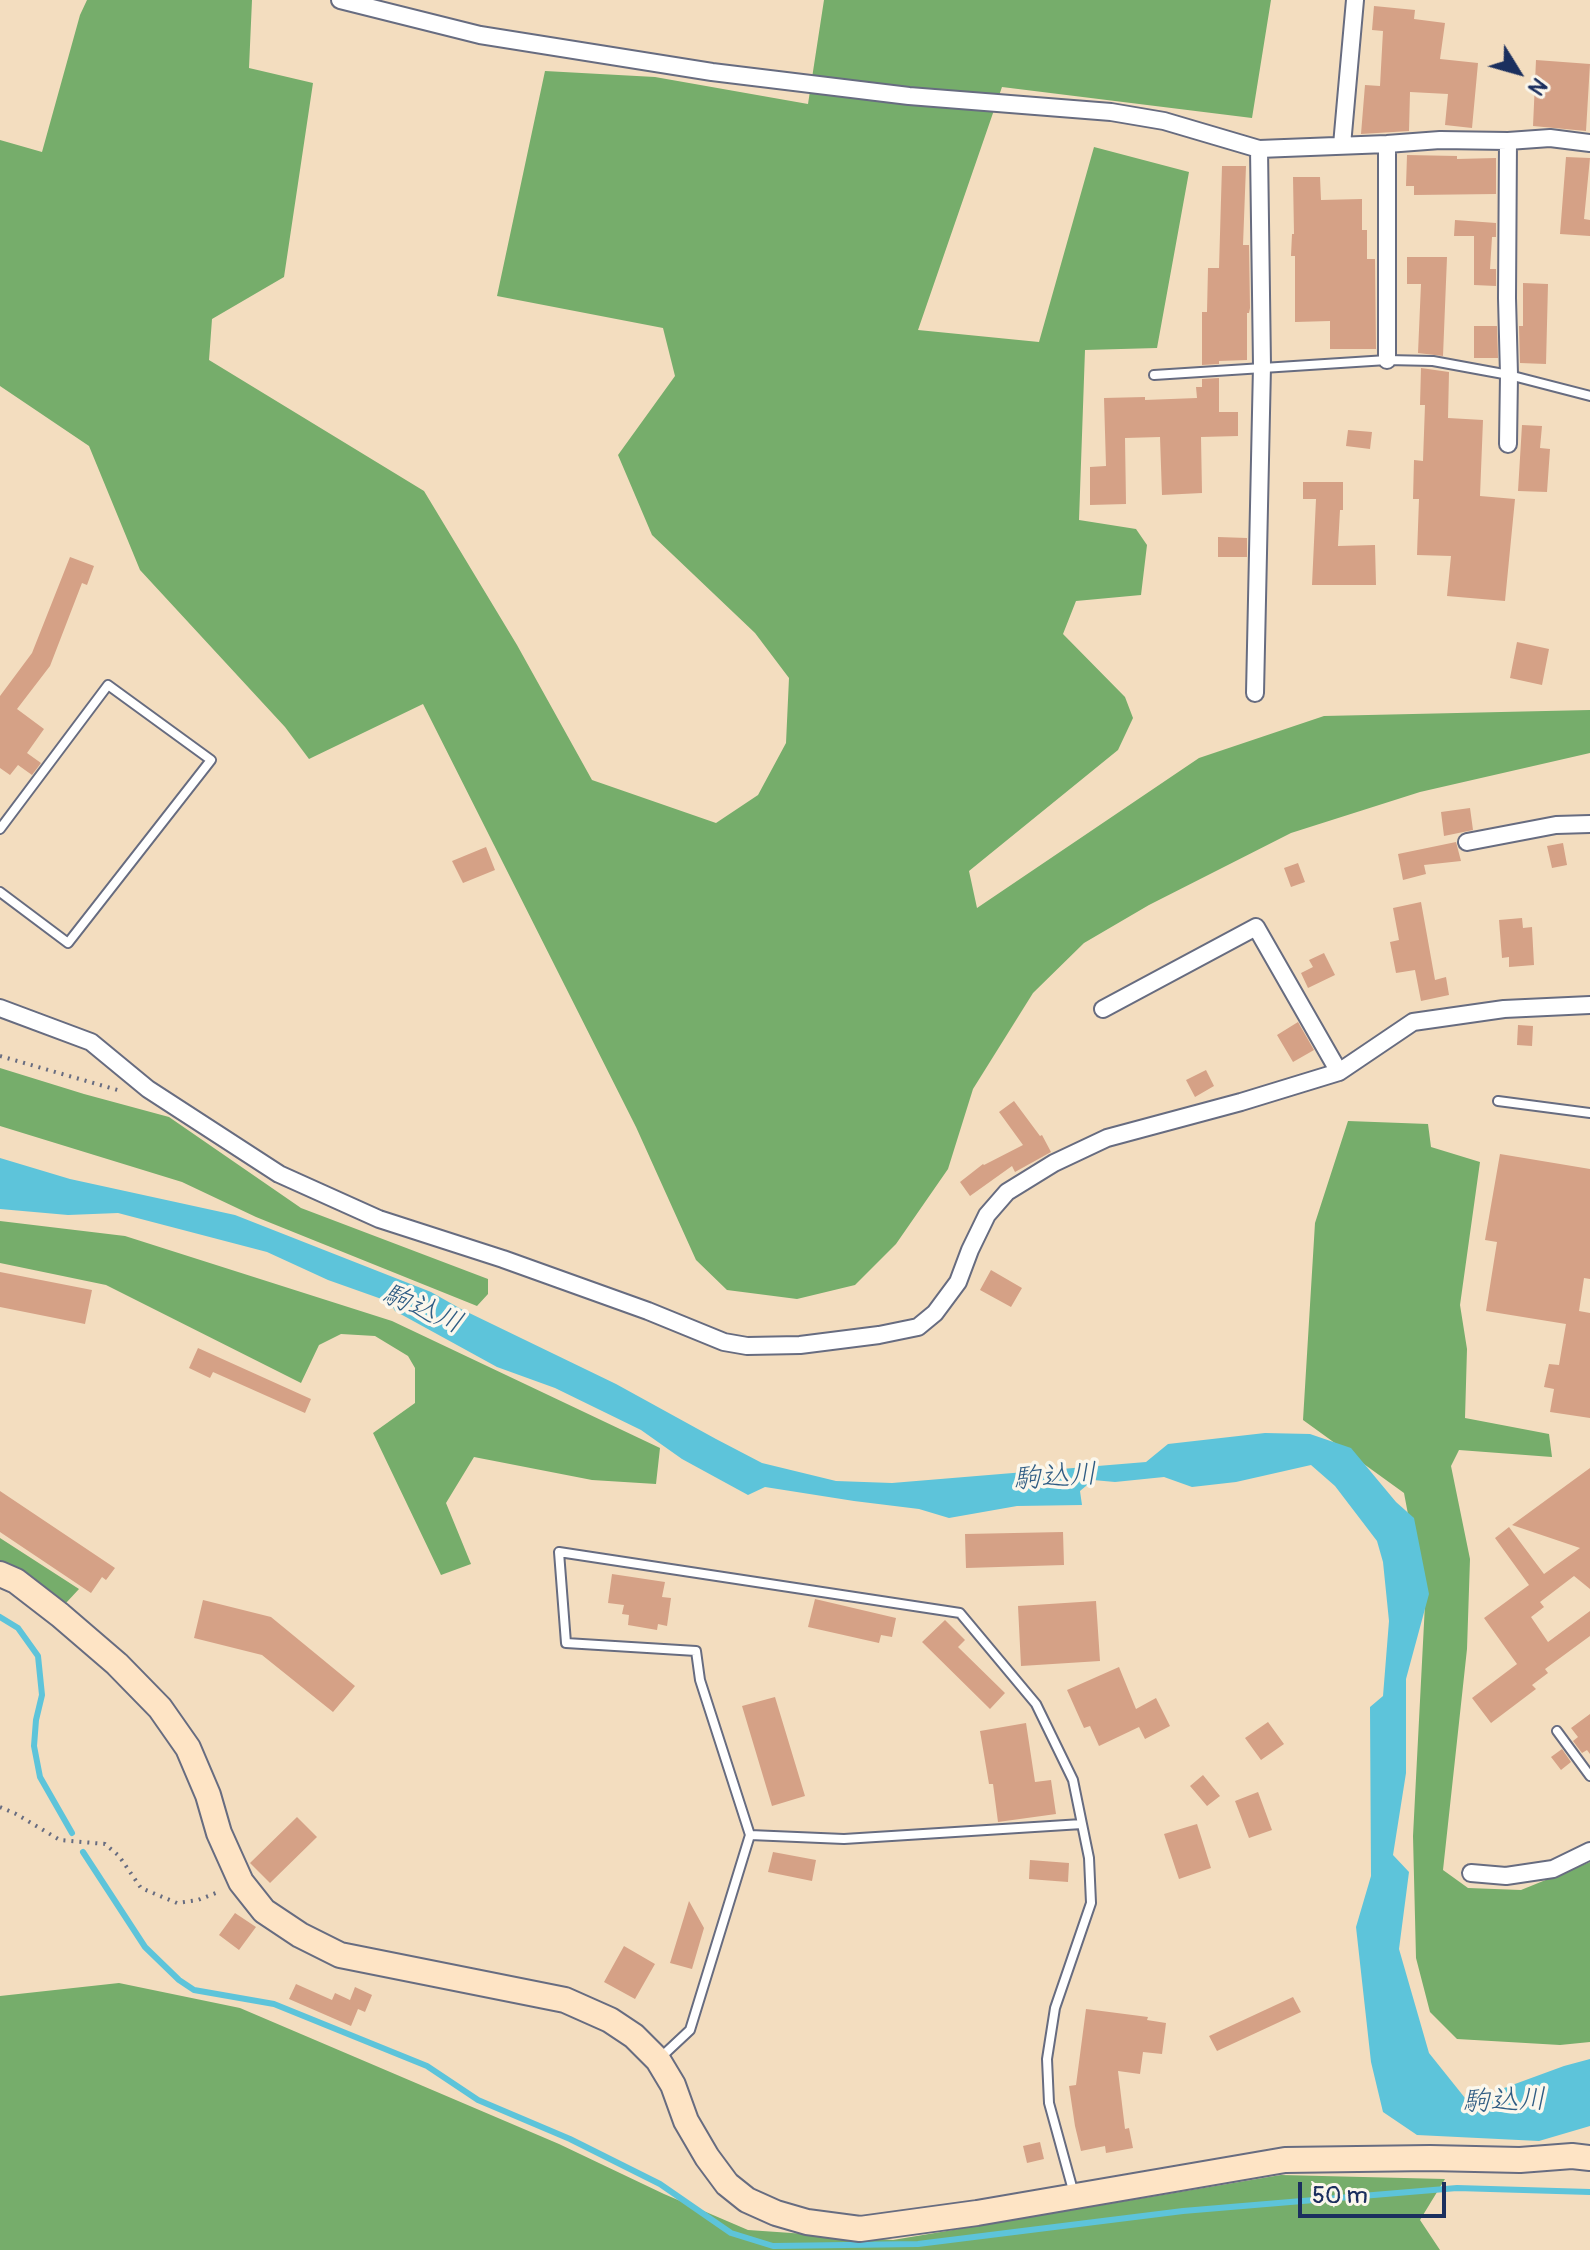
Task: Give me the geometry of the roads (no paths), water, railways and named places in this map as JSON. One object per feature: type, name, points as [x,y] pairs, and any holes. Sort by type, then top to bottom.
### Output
[{"type":"street","points":[[340,0],[480,35],[712,72],[909,96],[1111,112],[1164,121],[1259,149],[1550,138],[1590,143]]},
{"type":"street","points":[[1342,145],[1355,0]]},
{"type":"street","points":[[1508,141],[1508,444]]},
{"type":"street","points":[[1387,144],[1387,360]]},
{"type":"street","points":[[1255,693],[1262,366],[1259,149]]},
{"type":"street","points":[[1467,842],[1556,825],[1590,824]]},
{"type":"street","points":[[1103,1009],[1256,927],[1339,1072]]},
{"type":"street","points":[[0,1008],[91,1042],[148,1089],[279,1174],[379,1219],[503,1259],[724,1342],[747,1346],[800,1345],[918,1327],[935,1313],[958,1282],[987,1215],[1007,1192],[1054,1163],[1107,1138],[1339,1072],[1413,1022],[1504,1009],[1590,1005]]},
{"type":"street","points":[[0,1574],[16,1581],[60,1615],[117,1664],[160,1708],[188,1748],[208,1795],[219,1833],[241,1882],[264,1911],[300,1935],[340,1955],[565,2000],[610,2020],[634,2036],[658,2060],[673,2085],[686,2121],[727,2184],[747,2200],[776,2213],[807,2222],[860,2229],[946,2218],[1285,2160],[1590,2158]]},
{"type":"street","points":[[1471,1873],[1506,1876],[1553,1869],[1590,1851]]},
{"type":"lane","points":[[1154,375],[1262,366],[1433,361],[1509,375],[1590,396]]},
{"type":"lane","points":[[0,829],[4,817],[108,685],[211,760],[68,943],[0,892]]},
{"type":"lane","points":[[1498,1101],[1590,1113]]},
{"type":"lane","points":[[658,2060],[690,2030],[750,1835],[700,1680],[696,1651],[566,1643],[559,1552],[960,1613],[1036,1704],[1073,1780],[1089,1858],[1091,1903],[1055,2008],[1047,2059],[1049,2103],[1074,2196]]},
{"type":"lane","points":[[1557,1731],[1590,1776]]},
{"type":"lane","points":[[750,1835],[844,1839],[1082,1824]]},
{"type":"water","name":"駒込川","points":[[0,1158],[70,1179],[235,1215],[431,1292],[616,1384],[762,1463],[836,1481],[892,1483],[1146,1462],[1168,1444],[1265,1433],[1310,1434],[1351,1448],[1396,1502],[1414,1518],[1429,1594],[1406,1679],[1406,1773],[1393,1855],[1409,1872],[1399,1949],[1429,2053],[1465,2098],[1482,2101],[1504,2088],[1590,2059],[1590,2126],[1539,2141],[1417,2135],[1383,2112],[1371,2062],[1356,1927],[1371,1876],[1370,1707],[1383,1696],[1389,1621],[1383,1562],[1377,1541],[1335,1486],[1311,1465],[1236,1482],[1192,1487],[1164,1477],[1115,1482],[1093,1480],[1080,1491],[1082,1505],[1017,1506],[949,1518],[919,1509],[765,1487],[748,1495],[682,1459],[641,1430],[555,1388],[497,1367],[395,1311],[390,1302],[328,1280],[267,1252],[118,1213],[68,1215],[0,1209]]},
{"type":"waterway","points":[[0,1617],[18,1628],[38,1656],[42,1695],[34,1746],[40,1777],[72,1833]]},
{"type":"waterway","points":[[83,1852],[145,1947],[194,1990],[274,2004],[427,2066],[478,2100],[570,2139],[660,2184],[731,2233],[773,2246],[918,2244],[1183,2211],[1457,2188],[1590,2192]]}]
